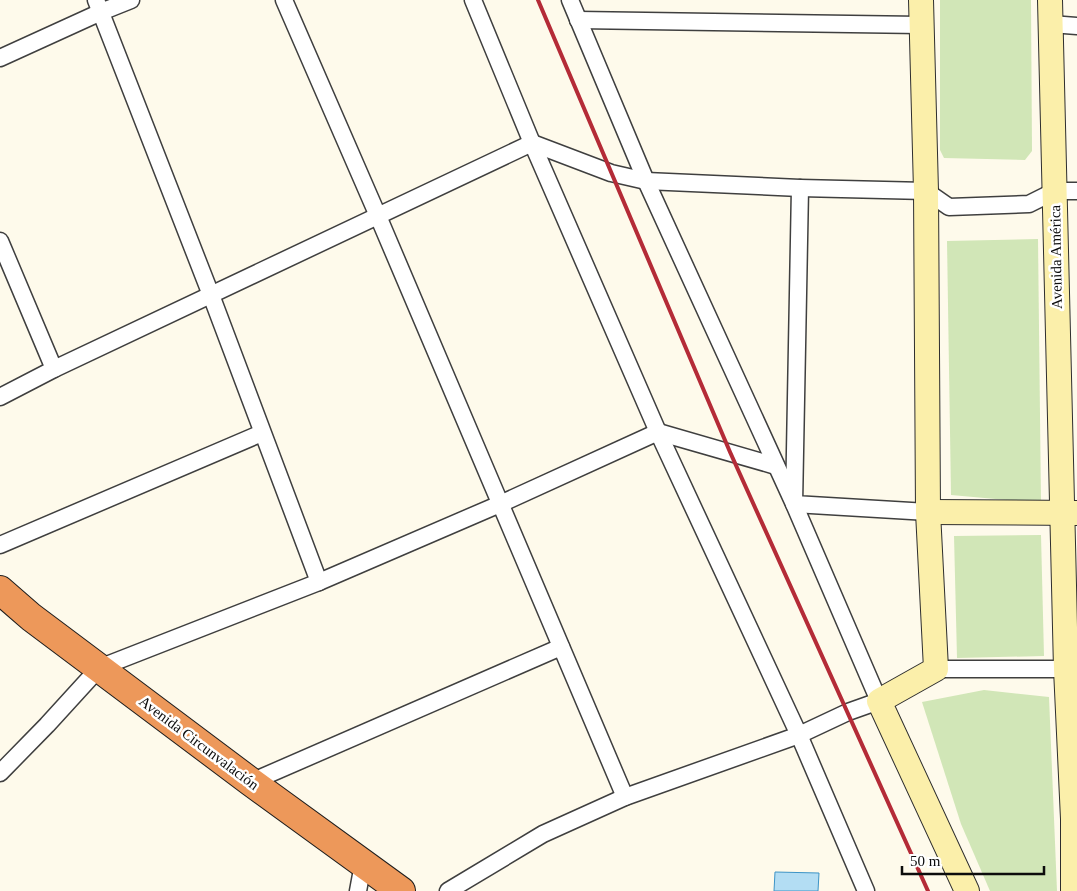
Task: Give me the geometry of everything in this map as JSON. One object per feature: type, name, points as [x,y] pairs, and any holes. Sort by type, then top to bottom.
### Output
[{"type":"highway","name":"Avenida Circunvalación","points":[[0,590],[30,617],[401,891]]},
{"type":"main road","points":[[921,0],[926,191],[928,512],[936,669],[879,701],[967,891]]},
{"type":"main road","name":"Avenida América","points":[[1050,0],[1066,191],[1071,669],[1075,819],[1073,891]]},
{"type":"main road","points":[[928,512],[1070,514]]},
{"type":"street","points":[[0,58],[98,6],[131,0]]},
{"type":"street","points":[[284,0],[625,797]]},
{"type":"street","points":[[473,0],[532,143],[658,432],[799,734],[866,891]]},
{"type":"street","points":[[448,891],[543,834],[625,797],[799,734],[848,712],[879,701],[794,504],[646,181],[570,0]]},
{"type":"street","points":[[98,6],[211,295],[319,582]]},
{"type":"street","points":[[578,20],[921,25]]},
{"type":"street","points":[[1051,24],[1077,26]]},
{"type":"street","points":[[0,397],[54,369],[532,143],[611,173],[646,181],[926,191],[949,207],[1029,204],[1066,191]]},
{"type":"street","points":[[794,504],[800,188]]},
{"type":"street","points":[[0,241],[54,369]]},
{"type":"street","points":[[0,773],[100,668],[319,582],[500,504],[658,432],[776,466]]},
{"type":"street","points":[[0,545],[262,433]]},
{"type":"street","points":[[794,504],[928,512]]},
{"type":"street","points":[[251,782],[561,647]]},
{"type":"street","points":[[936,669],[1071,669]]},
{"type":"street","points":[[358,891],[363,864]]},
{"type":"green space","points":[[940,0],[1031,0],[1032,151],[1025,160],[944,158],[940,150]]},
{"type":"green space","points":[[1038,239],[1041,503],[951,495],[947,241]]},
{"type":"green space","points":[[1041,535],[1044,656],[957,658],[954,536]]},
{"type":"green space","points":[[984,690],[1049,697],[1057,891],[990,891],[961,824],[922,702]]},
{"type":"water","points":[[775,872],[819,873],[818,891],[774,891]]},
{"type":"railway","points":[[538,0],[730,452],[928,891]]}]
